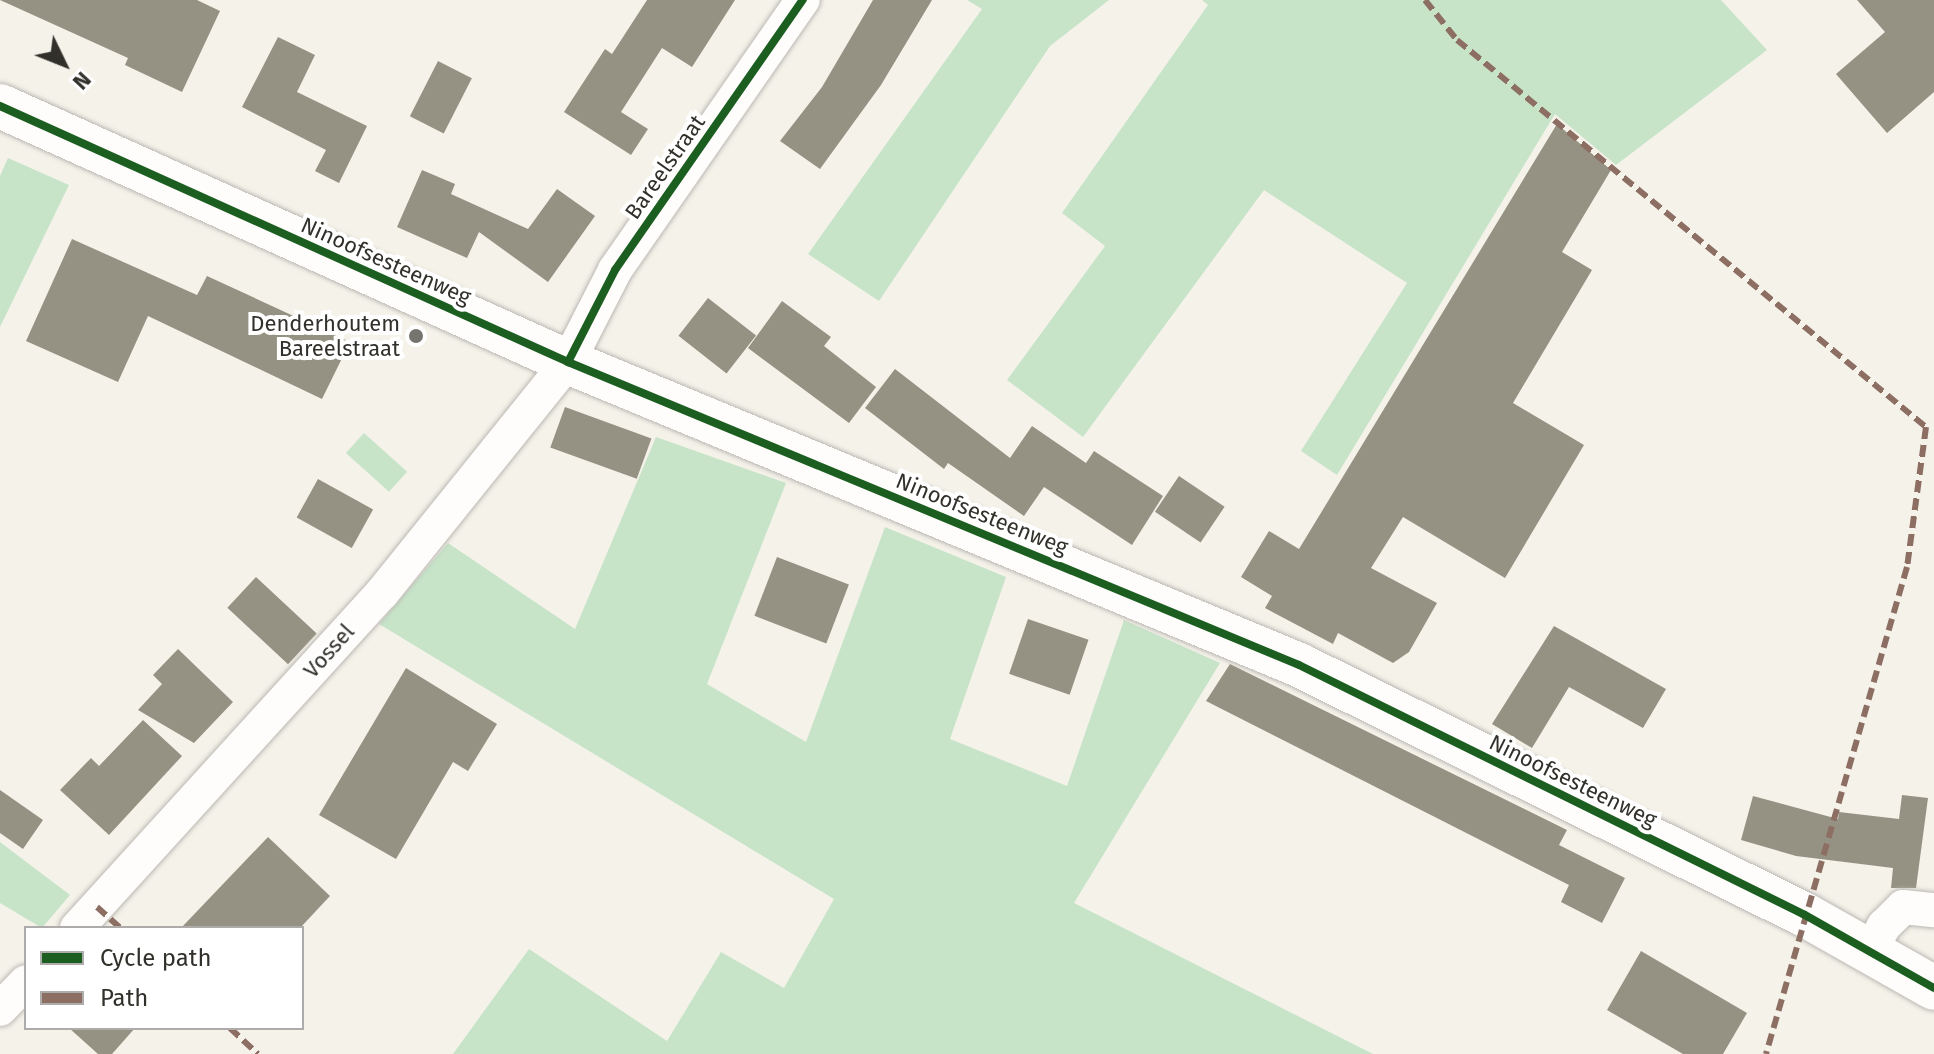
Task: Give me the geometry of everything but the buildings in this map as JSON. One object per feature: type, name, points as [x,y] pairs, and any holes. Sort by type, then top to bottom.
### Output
[{"type":"street","name":"Bareelstraat","points":[[568,362],[615,270],[803,0]]},
{"type":"street","name":"Ninoofsesteenweg","points":[[0,106],[568,362],[1299,665],[1870,952],[1934,988]]},
{"type":"street","name":"Vossel","points":[[79,926],[382,593],[568,362]]},
{"type":"street","points":[[1870,952],[1884,926],[1903,907],[1934,910]]},
{"type":"street","points":[[0,1009],[24,984]]},
{"type":"green space","points":[[967,0],[1109,0],[1050,46],[879,301],[808,254],[982,9]]},
{"type":"green space","points":[[1202,0],[1721,0],[1767,50],[1616,165],[1555,114],[1337,475],[1301,451],[1407,283],[1264,190],[1083,437],[1007,380],[1105,246],[1062,213],[1208,5]]},
{"type":"green space","points":[[8,158],[69,185],[0,327],[0,176]]},
{"type":"green space","points":[[364,433],[407,472],[389,492],[346,453]]},
{"type":"green space","points":[[656,437],[786,483],[707,684],[806,742],[885,527],[1006,577],[950,739],[1067,786],[1124,620],[1220,663],[1074,903],[1373,1054],[453,1054],[529,949],[667,1041],[721,952],[784,988],[834,899],[379,624],[448,543],[575,629]]},
{"type":"green space","points":[[0,842],[70,895],[44,926],[0,903]]},
{"type":"marked path","points":[[1425,0],[1457,40],[1926,427],[1907,567],[1766,1054]]},
{"type":"marked path","points":[[97,907],[118,926]]},
{"type":"marked path","points":[[232,1030],[258,1054]]},
{"type":"cycle path","points":[[568,362],[615,270],[803,0]]},
{"type":"cycle path","points":[[0,106],[568,362],[1299,665],[1805,915],[1934,988]]},
{"type":"place","name":"Denderhoutem Bareelstraat","points":[[416,336]]}]
